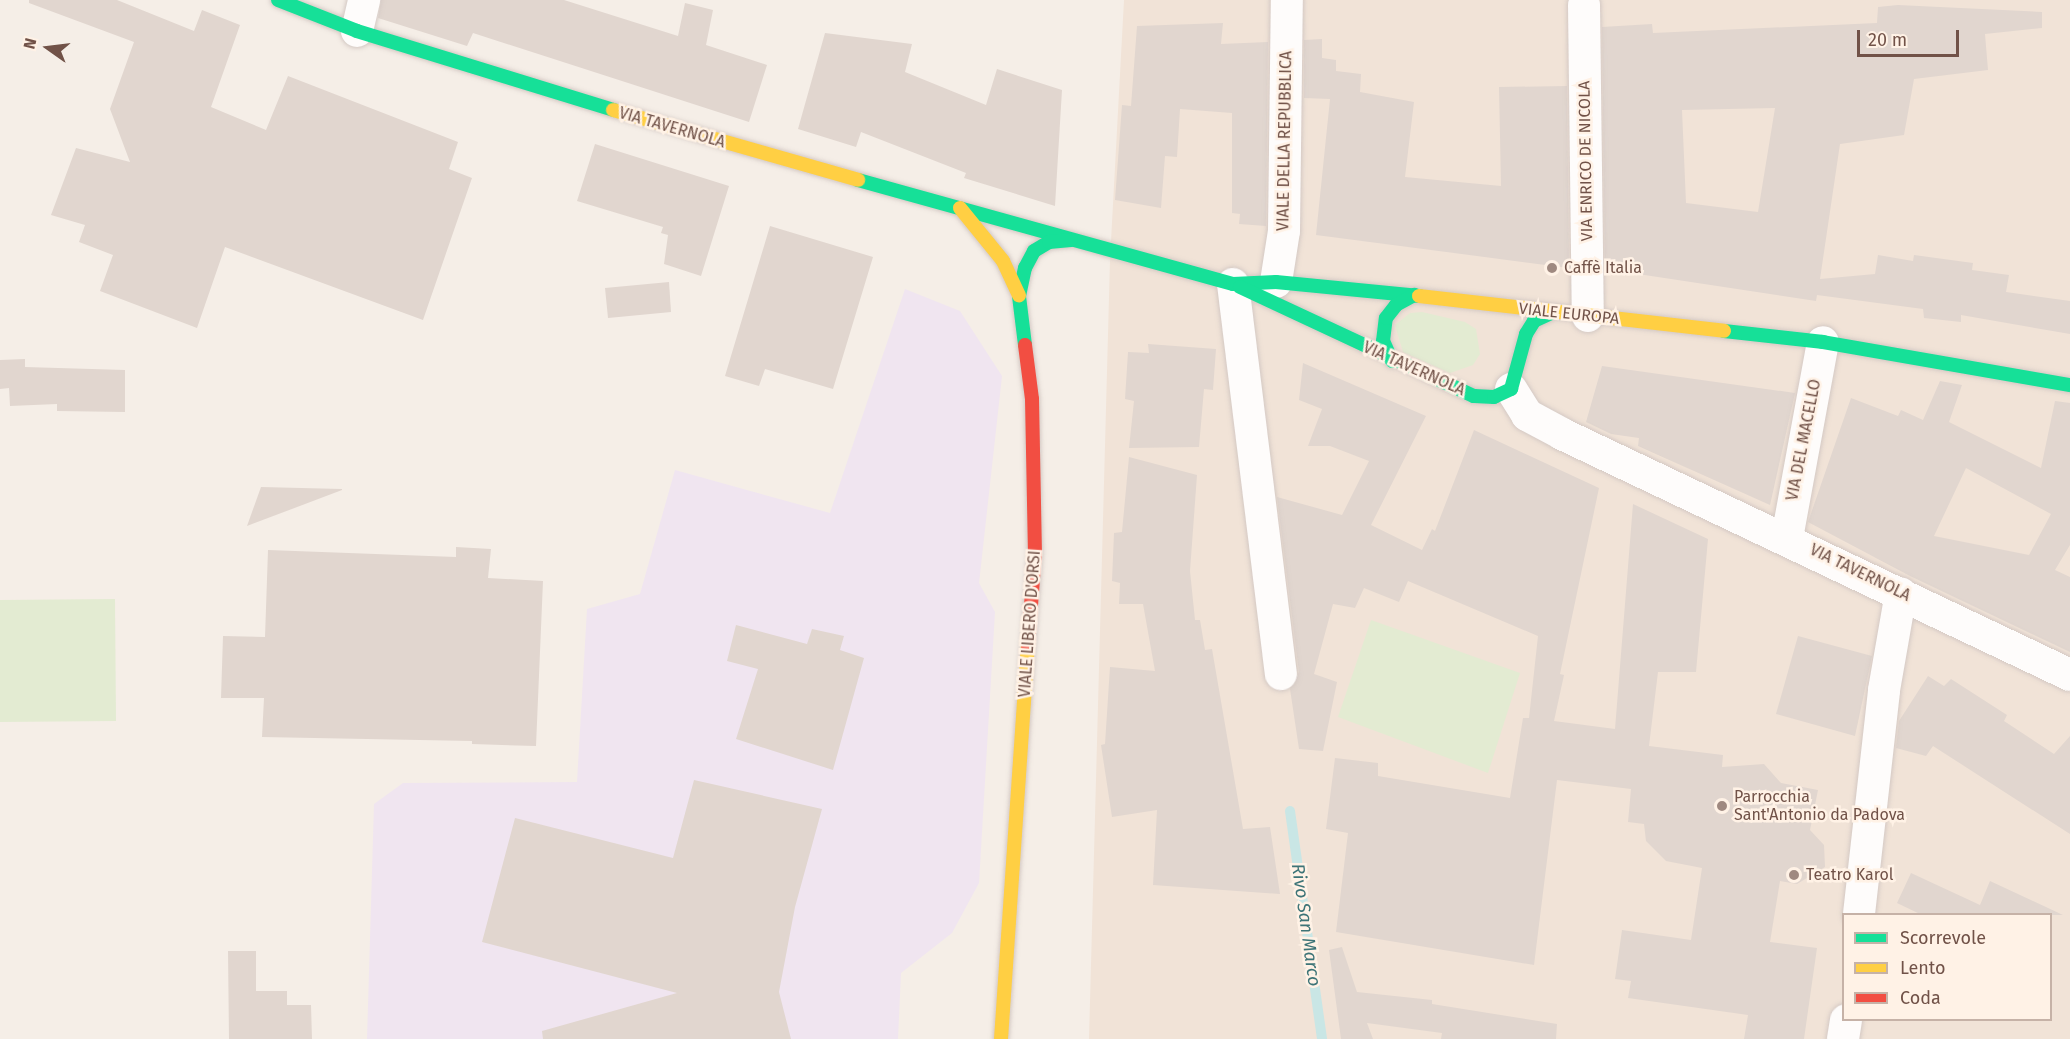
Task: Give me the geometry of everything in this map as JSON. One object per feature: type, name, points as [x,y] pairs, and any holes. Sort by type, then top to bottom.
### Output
[{"type":"main road","name":"VIA TAVERNOLA","points":[[278,0],[357,31],[673,129],[1071,240]]},
{"type":"main road","points":[[960,208],[1003,261],[1019,296]]},
{"type":"main road","name":"VIALE EUROPA","points":[[1071,240],[1233,284],[1276,282],[1414,295],[1823,342],[2070,385]]},
{"type":"main road","name":"VIALE LIBERO D'ORSI","points":[[1001,1039],[1035,552],[1032,399],[1019,296],[1025,268],[1034,251],[1049,242],[1071,240]]},
{"type":"main road","name":"VIA TAVERNOLA","points":[[1233,284],[1392,361],[1474,396],[1494,397],[1511,389]]},
{"type":"main road","points":[[1392,361],[1383,341],[1386,318],[1396,305],[1414,295]]},
{"type":"main road","points":[[1501,306],[1521,321],[1526,334]]},
{"type":"main road","points":[[1511,389],[1526,334],[1534,321],[1553,312]]},
{"type":"street","points":[[357,31],[364,0]]},
{"type":"street","name":"VIALE DELLA REPUBBLICA","points":[[1276,282],[1284,231],[1287,0]]},
{"type":"street","name":"VIA ENRICO DE NICOLA","points":[[1584,5],[1588,316]]},
{"type":"street","points":[[1233,284],[1281,674]]},
{"type":"street","name":"VIA DEL MACELLO","points":[[1787,538],[1823,342]]},
{"type":"street","name":"VIA TAVERNOLA","points":[[1511,389],[1527,415],[1562,434],[1787,538],[2070,675]]},
{"type":"street","points":[[1859,913],[1884,690],[1901,593]]},
{"type":"street","points":[[1843,1039],[1846,1021]]},
{"type":"shaded area","points":[[1124,0],[2070,0],[2070,1039],[1089,1039],[1110,260]]},
{"type":"shaded area","points":[[905,289],[960,311],[1002,376],[979,583],[995,612],[979,883],[952,933],[901,973],[898,1039],[367,1039],[374,804],[403,783],[577,782],[587,609],[640,594],[675,470],[830,513]]},
{"type":"green space","points":[[1422,312],[1465,322],[1476,329],[1480,354],[1473,365],[1450,373],[1403,352],[1395,325],[1410,313]]},
{"type":"green space","points":[[115,599],[116,721],[0,722],[0,600]]},
{"type":"green space","points":[[1371,620],[1520,673],[1488,773],[1338,717]]},
{"type":"building","points":[[29,0],[117,0],[194,31],[202,10],[240,25],[211,107],[266,130],[288,76],[458,142],[449,169],[472,178],[423,320],[225,247],[197,328],[100,291],[113,255],[79,242],[85,225],[51,215],[76,148],[130,162],[110,109],[134,42],[29,3]]},
{"type":"building","points":[[381,0],[564,0],[678,36],[685,3],[713,10],[706,45],[767,65],[749,122],[473,33],[467,46],[378,18]]},
{"type":"building","points":[[1898,5],[2042,12],[2042,28],[1985,34],[1988,70],[1914,79],[1904,135],[1840,144],[1820,279],[1875,274],[1878,255],[1913,261],[1914,255],[1973,263],[1972,270],[2009,275],[2006,292],[2070,301],[2070,334],[1961,315],[1961,322],[1924,318],[1923,309],[1817,295],[1816,301],[1605,269],[1602,27],[1652,24],[1653,33],[1877,23],[1878,7]],"holes":[[[1775,108],[1758,212],[1686,203],[1682,110]]]},
{"type":"building","points":[[1223,23],[1221,44],[1268,42],[1266,226],[1239,224],[1240,214],[1232,213],[1232,113],[1180,109],[1177,157],[1165,156],[1161,208],[1115,200],[1122,105],[1131,106],[1137,26]]},
{"type":"building","points":[[825,33],[912,44],[905,72],[986,105],[997,69],[1062,90],[1055,206],[964,178],[966,173],[861,132],[856,147],[798,129]]},
{"type":"building","points":[[1322,39],[1322,58],[1336,60],[1336,71],[1361,74],[1360,92],[1414,102],[1405,177],[1501,186],[1499,87],[1567,86],[1569,268],[1316,235],[1330,99],[1304,98],[1304,40]]},
{"type":"building","points":[[595,144],[729,186],[701,276],[664,264],[668,235],[661,233],[663,227],[577,201]]},
{"type":"building","points":[[770,226],[873,257],[833,389],[765,369],[759,386],[725,376]]},
{"type":"building","points":[[669,282],[671,312],[608,318],[605,288]]},
{"type":"building","points":[[1148,344],[1216,349],[1213,390],[1204,389],[1199,447],[1129,448],[1134,401],[1125,399],[1128,352],[1149,353]]},
{"type":"building","points":[[25,359],[25,367],[125,370],[125,412],[57,411],[57,404],[10,406],[9,388],[0,389],[0,360]]},
{"type":"building","points":[[1303,363],[1426,416],[1371,525],[1422,550],[1432,529],[1435,531],[1474,430],[1599,488],[1560,674],[1564,675],[1554,721],[1615,729],[1633,504],[1708,539],[1696,672],[1658,672],[1649,746],[1723,755],[1722,767],[1764,764],[1781,783],[1818,790],[1810,830],[1824,845],[1825,867],[1797,884],[1780,881],[1770,942],[1817,948],[1804,1039],[1744,1039],[1748,1015],[1628,998],[1631,981],[1615,979],[1622,930],[1691,940],[1702,868],[1666,861],[1646,841],[1644,824],[1628,822],[1631,789],[1557,780],[1534,965],[1336,932],[1348,833],[1326,829],[1335,758],[1378,763],[1378,776],[1510,798],[1523,718],[1529,718],[1538,636],[1408,581],[1399,602],[1364,588],[1355,608],[1333,604],[1314,674],[1337,682],[1323,751],[1299,749],[1290,689],[1299,672],[1277,497],[1342,515],[1369,461],[1330,446],[1308,446],[1322,409],[1299,400]]},
{"type":"building","points":[[1602,366],[1795,393],[1770,505],[1638,446],[1639,438],[1611,434],[1586,422]]},
{"type":"building","points":[[1940,381],[1962,385],[1949,422],[2041,468],[2055,401],[2070,403],[2070,545],[2055,570],[2070,577],[2070,652],[1910,576],[1808,522],[1851,398],[1898,416],[1901,410],[1923,420]],"holes":[[[1966,468],[2051,514],[2029,555],[1934,536]]]},
{"type":"building","points":[[1129,457],[1197,475],[1190,571],[1195,620],[1200,620],[1205,650],[1212,649],[1243,829],[1270,827],[1280,894],[1153,885],[1157,810],[1112,817],[1101,745],[1105,744],[1110,667],[1155,671],[1143,604],[1119,604],[1120,583],[1112,581],[1114,533],[1122,532]]},
{"type":"building","points":[[261,487],[342,489],[342,490],[247,526]]},
{"type":"building","points":[[456,547],[491,549],[488,578],[543,581],[536,746],[472,744],[472,741],[262,737],[264,698],[221,698],[223,636],[265,637],[268,550],[456,557]]},
{"type":"building","points":[[736,625],[807,644],[812,629],[844,636],[840,650],[864,658],[833,770],[736,739],[758,669],[727,661]]},
{"type":"building","points":[[1798,636],[1872,656],[1855,736],[1776,714]]},
{"type":"building","points":[[1928,676],[1944,686],[1951,679],[2007,715],[2004,721],[2054,754],[2070,736],[2070,834],[1933,746],[1926,756],[1896,748],[1899,721]]},
{"type":"building","points":[[694,780],[822,809],[795,907],[779,992],[791,1039],[543,1039],[542,1031],[677,993],[482,942],[515,818],[673,858]]},
{"type":"building","points":[[1911,873],[1980,905],[1990,881],[2063,915],[2052,915],[2052,913],[1918,913],[1897,903]]},
{"type":"building","points":[[1342,947],[1357,992],[1432,1000],[1432,1004],[1557,1024],[1556,1039],[1441,1039],[1442,1033],[1367,1023],[1373,1039],[1341,1039],[1329,950]]},
{"type":"building","points":[[228,951],[256,951],[256,991],[287,991],[287,1005],[311,1005],[312,1039],[229,1039]]},
{"type":"waterway","name":"Rivo San Marco","points":[[1290,811],[1322,1039]]},
{"type":"traffic: fast","points":[[278,0],[357,31],[613,110]]},
{"type":"traffic: fast","points":[[858,180],[1233,284],[1276,282],[1419,296]]},
{"type":"traffic: fast","points":[[1025,345],[1019,296],[1025,268],[1034,251],[1049,242],[1071,240]]},
{"type":"traffic: fast","points":[[1240,287],[1474,396],[1494,397],[1511,389],[1526,334],[1534,321],[1553,312]]},
{"type":"traffic: fast","points":[[1392,361],[1383,341],[1386,318],[1396,305],[1414,295]]},
{"type":"traffic: fast","points":[[1724,331],[1823,342],[2070,385]]},
{"type":"traffic: slow","points":[[613,110],[858,180]]},
{"type":"traffic: slow","points":[[960,208],[1003,261],[1019,296]]},
{"type":"traffic: slow","points":[[1419,296],[1724,331]]},
{"type":"traffic: slow","points":[[1001,1039],[1028,646]]},
{"type":"traffic: jam","points":[[1025,345],[1032,399],[1035,552],[1028,646]]},
{"type":"place","name":"Caffè Italia","points":[[1552,268]]},
{"type":"place","name":"Parrocchia Sant'Antonio da Padova","points":[[1722,806]]},
{"type":"place","name":"Teatro Karol","points":[[1794,875]]}]
